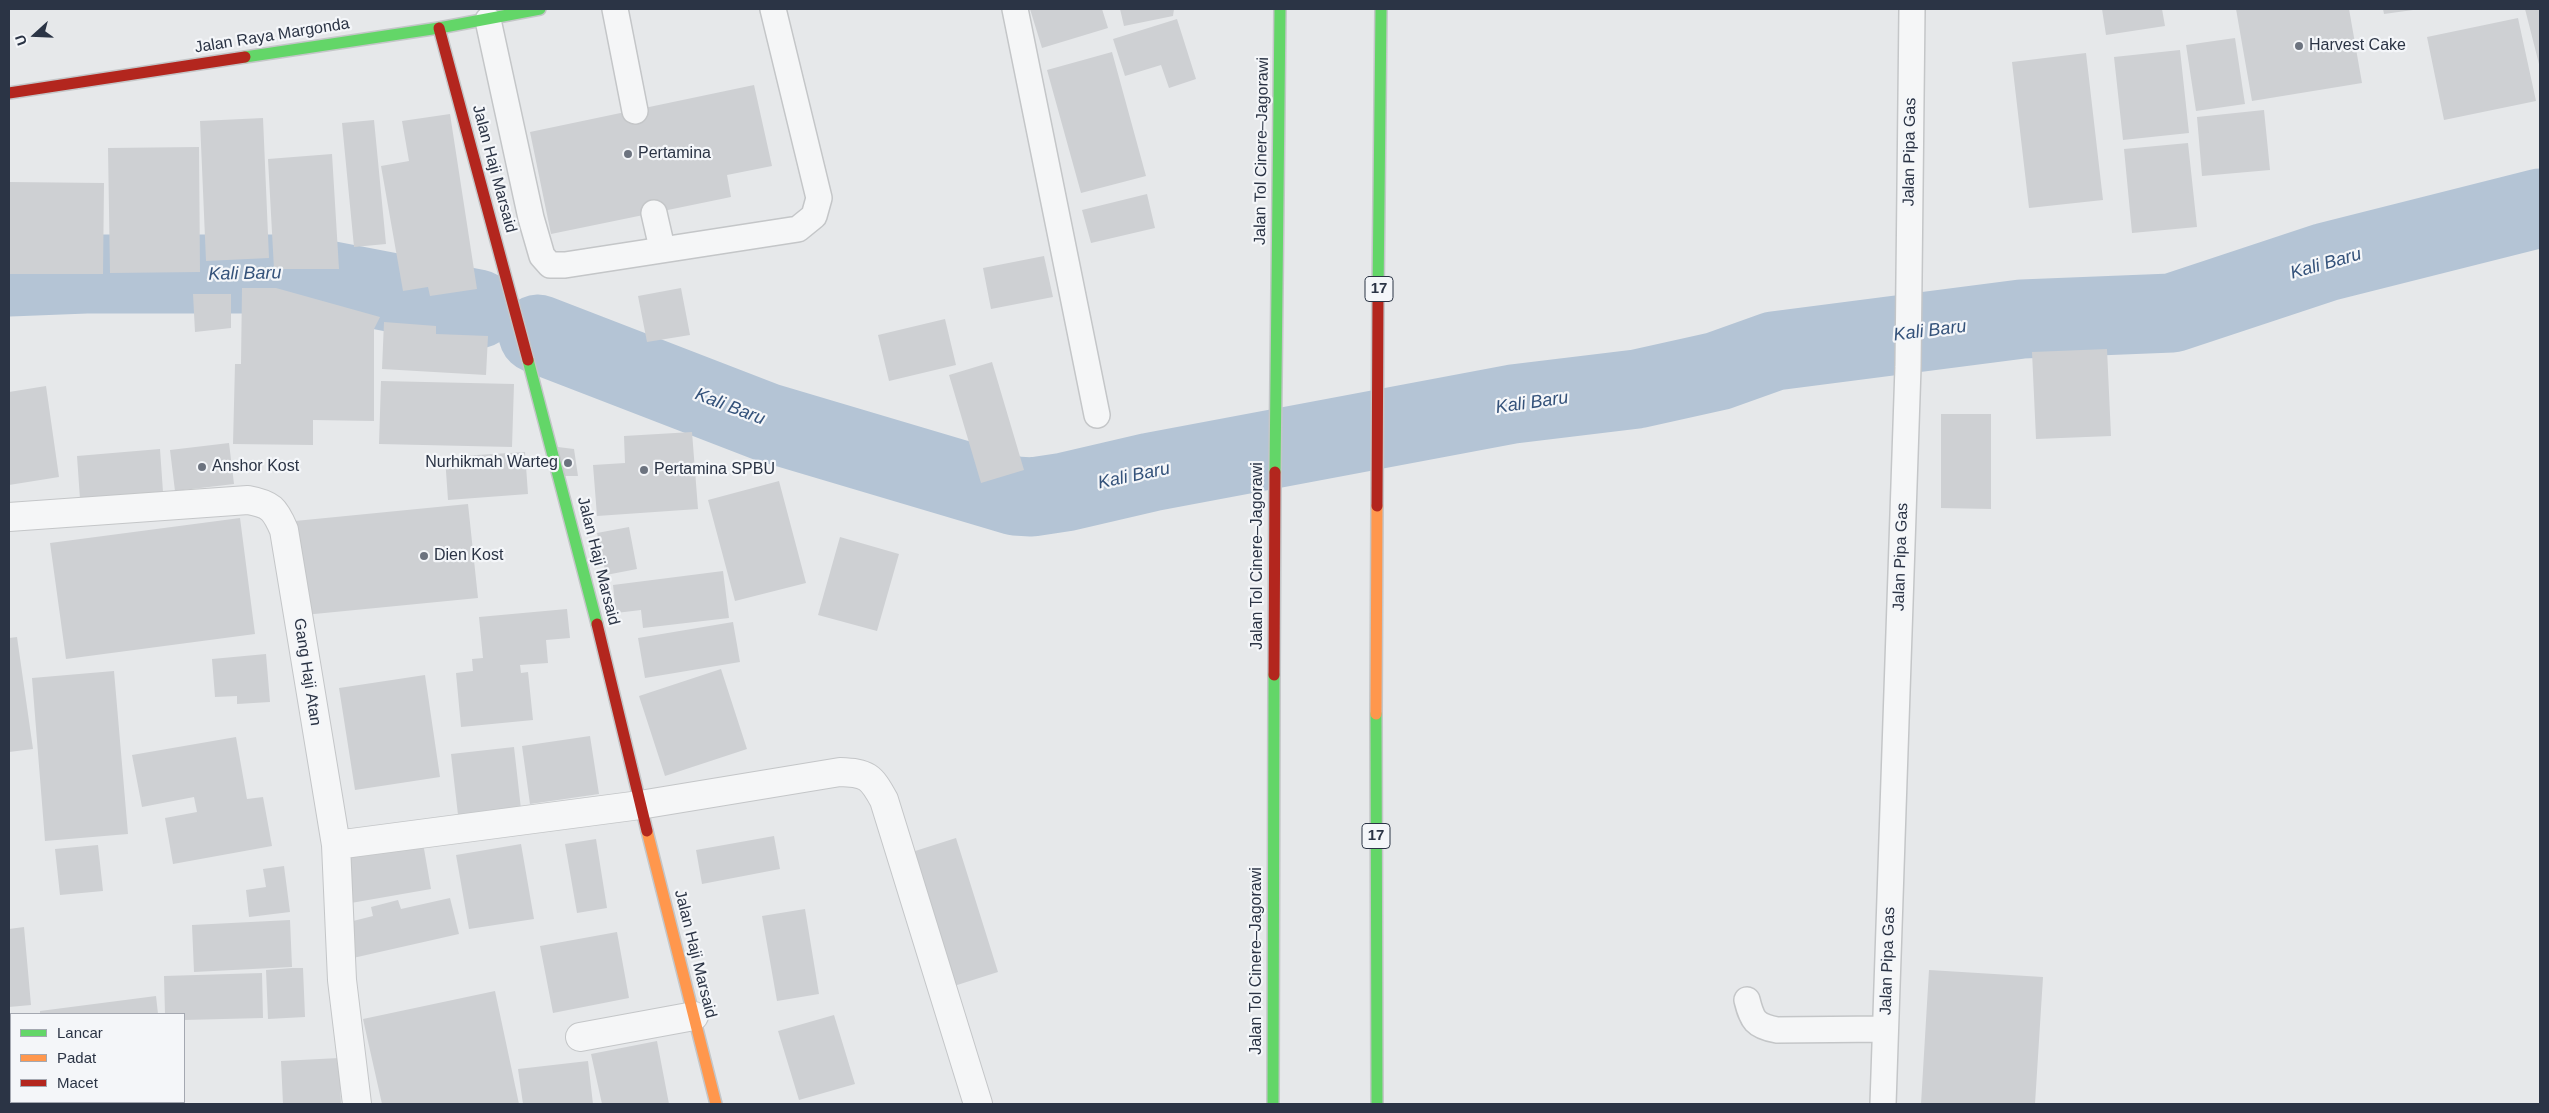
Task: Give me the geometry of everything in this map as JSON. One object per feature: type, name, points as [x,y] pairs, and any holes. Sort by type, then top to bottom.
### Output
[{"type":"main road","name":"Jalan Raya Margonda","points":[[9,94],[439,28],[540,9]]},
{"type":"main road","name":"Jalan Tol Cinere–Jagorawi","points":[[1273,1104],[1274,577],[1280,9]]},
{"type":"main road","name":"17","points":[[1376,1104],[1376,568],[1381,9]]},
{"type":"main road","name":"Jalan Haji Marsaid","points":[[439,28],[579,549],[640,806],[716,1104]]},
{"type":"street","name":"Gang Haji Atan","points":[[9,517],[248,500],[265,503],[276,513],[284,530],[336,845],[342,980],[357,1104]]},
{"type":"street","points":[[336,845],[640,806],[840,772],[861,773],[875,782],[884,800],[978,1104]]},
{"type":"street","points":[[580,1037],[694,1016]]},
{"type":"lane","points":[[616,9],[635,111]]},
{"type":"lane","points":[[488,20],[531,218],[542,256],[550,265],[565,265],[662,248],[798,229],[814,216],[819,198],[773,9]]},
{"type":"lane","points":[[1015,9],[1097,415]]},
{"type":"lane","name":"Jalan Pipa Gas","points":[[1883,1104],[1908,367],[1912,9]]},
{"type":"lane","points":[[654,212],[662,248]]},
{"type":"lane","points":[[1747,1000],[1751,1017],[1763,1028],[1777,1030],[1885,1028]]},
{"type":"building","points":[[1030,9],[1102,9],[1108,28],[1042,48]]},
{"type":"building","points":[[1120,9],[1174,9],[1173,16],[1124,26]]},
{"type":"building","points":[[2102,9],[2162,9],[2165,26],[2106,35]]},
{"type":"building","name":"Harvest Cake","points":[[2236,9],[2349,9],[2362,83],[2252,101]]},
{"type":"building","points":[[2383,9],[2413,9],[2413,10],[2384,14]]},
{"type":"building","points":[[2525,9],[2540,9],[2540,68]]},
{"type":"building","points":[[2518,18],[2536,101],[2444,120],[2427,37]]},
{"type":"building","points":[[1177,19],[1196,79],[1169,88],[1161,65],[1125,76],[1113,39]]},
{"type":"building","points":[[2235,38],[2245,104],[2196,111],[2186,45]]},
{"type":"building","points":[[2180,50],[2189,133],[2123,140],[2114,57]]},
{"type":"building","points":[[1112,52],[1146,176],[1081,193],[1047,70]]},
{"type":"building","points":[[2086,53],[2103,200],[2029,208],[2012,62]]},
{"type":"building","name":"Pertamina","points":[[754,85],[772,166],[727,175],[731,197],[551,234],[530,132]]},
{"type":"building","points":[[2264,110],[2270,170],[2202,176],[2197,117]]},
{"type":"building","points":[[450,114],[477,289],[430,296],[428,287],[403,291],[381,166],[409,161],[402,121]]},
{"type":"building","points":[[263,118],[269,258],[206,261],[200,121]]},
{"type":"building","points":[[374,120],[386,244],[354,247],[342,123]]},
{"type":"building","points":[[2188,143],[2197,227],[2132,233],[2124,149]]},
{"type":"building","points":[[199,147],[200,272],[110,273],[108,148]]},
{"type":"building","points":[[332,154],[339,269],[274,269],[268,159]]},
{"type":"building","points":[[9,182],[104,183],[103,274],[9,274]]},
{"type":"building","points":[[1147,194],[1155,228],[1091,243],[1082,210]]},
{"type":"building","points":[[1044,256],[1053,297],[991,309],[983,268]]},
{"type":"building","points":[[242,288],[276,288],[380,317],[374,329],[374,421],[313,420],[313,445],[233,444],[235,364],[241,364]]},
{"type":"building","points":[[681,288],[690,335],[647,342],[638,296]]},
{"type":"building","points":[[193,294],[231,294],[231,328],[195,332]]},
{"type":"building","points":[[945,319],[956,365],[889,381],[878,335]]},
{"type":"building","points":[[384,322],[436,326],[436,334],[488,336],[486,375],[382,369]]},
{"type":"building","points":[[2107,349],[2111,436],[2036,439],[2032,352]]},
{"type":"building","points":[[992,362],[1024,470],[981,483],[949,375]]},
{"type":"building","points":[[381,381],[514,384],[512,447],[379,444]]},
{"type":"building","points":[[46,386],[59,477],[9,485],[9,392]]},
{"type":"building","points":[[1941,414],[1991,414],[1991,509],[1941,508]]},
{"type":"building","name":"Pertamina SPBU","points":[[692,432],[698,509],[597,516],[593,465],[625,463],[624,436]]},
{"type":"building","name":"Anshor Kost","points":[[229,443],[234,484],[175,491],[170,450]]},
{"type":"building","name":"Nurhikmah Warteg","points":[[558,447],[574,449],[578,476],[563,476]]},
{"type":"building","points":[[160,449],[163,492],[80,499],[77,456]]},
{"type":"building","points":[[525,452],[528,494],[448,500],[445,457]]},
{"type":"building","points":[[779,481],[806,583],[735,601],[708,500]]},
{"type":"building","points":[[468,504],[478,598],[304,615],[295,521]]},
{"type":"building","points":[[240,518],[255,634],[66,659],[50,543]]},
{"type":"building","points":[[629,527],[637,569],[606,575],[597,533]]},
{"type":"building","points":[[840,537],[899,554],[877,631],[818,615]]},
{"type":"building","points":[[723,571],[729,618],[643,628],[641,610],[616,613],[613,585]]},
{"type":"building","points":[[567,609],[570,638],[546,640],[548,663],[520,665],[521,673],[528,672],[533,720],[461,727],[456,673],[473,671],[472,659],[483,658],[479,617]]},
{"type":"building","points":[[733,622],[740,662],[645,678],[638,638]]},
{"type":"building","points":[[17,637],[33,749],[9,752],[9,638]]},
{"type":"building","points":[[266,654],[270,702],[237,704],[237,696],[215,697],[212,659]]},
{"type":"building","points":[[721,669],[747,749],[665,776],[639,696]]},
{"type":"building","points":[[114,671],[128,834],[45,841],[32,678]]},
{"type":"building","points":[[425,675],[440,777],[355,790],[339,688]]},
{"type":"building","points":[[590,736],[599,794],[530,804],[522,746]]},
{"type":"building","points":[[236,737],[247,799],[263,797],[272,846],[173,864],[165,818],[197,812],[194,797],[142,807],[132,755]]},
{"type":"building","points":[[514,747],[521,809],[458,815],[451,754]]},
{"type":"building","points":[[774,836],[780,869],[702,884],[696,850]]},
{"type":"building","points":[[956,838],[998,972],[954,986],[912,852]]},
{"type":"building","points":[[596,839],[607,908],[577,913],[565,844]]},
{"type":"building","points":[[423,843],[431,889],[351,903],[343,857]]},
{"type":"building","points":[[521,844],[534,919],[469,929],[456,855]]},
{"type":"building","points":[[98,845],[103,891],[60,895],[55,849]]},
{"type":"building","points":[[284,866],[290,912],[249,917],[246,890],[266,887],[263,869]]},
{"type":"building","points":[[450,898],[459,934],[353,958],[345,923],[373,916],[371,907],[398,900],[401,909]]},
{"type":"building","points":[[805,909],[819,994],[777,1001],[762,916]]},
{"type":"building","points":[[290,920],[292,967],[194,972],[192,925]]},
{"type":"building","points":[[24,927],[31,1005],[9,1007],[9,929]]},
{"type":"building","points":[[617,932],[629,998],[553,1013],[540,946]]},
{"type":"building","points":[[303,968],[305,1017],[268,1019],[266,970]]},
{"type":"building","points":[[1929,970],[2043,977],[2035,1104],[1921,1104]]},
{"type":"building","points":[[262,973],[263,1018],[185,1020],[185,1013],[165,1013],[164,976]]},
{"type":"building","points":[[495,991],[519,1104],[382,1104],[363,1019]]},
{"type":"building","points":[[156,996],[158,1013],[40,1013],[40,1011]]},
{"type":"building","points":[[834,1015],[855,1084],[799,1100],[778,1031]]},
{"type":"building","points":[[657,1041],[669,1104],[602,1104],[591,1054]]},
{"type":"building","points":[[339,1058],[341,1104],[283,1104],[281,1061]]},
{"type":"building","points":[[588,1061],[593,1104],[523,1104],[518,1069]]},
{"type":"building","points":[[9,1078],[10,1103],[86,1103],[9,1104]]},
{"type":"waterway","name":"Kali Baru","points":[[538,334],[766,422],[1015,496],[1032,497],[1065,492],[1151,472],[1513,404],[1637,389],[1718,371],[1774,351],[2022,319],[2172,313],[2326,262],[2540,208]]},
{"type":"waterway","name":"Kali Baru","points":[[9,277],[86,274],[296,274],[478,309]]},
{"type":"traffic: fast","points":[[245,57],[439,28],[540,9]]},
{"type":"traffic: fast","points":[[1275,472],[1280,9]]},
{"type":"traffic: fast","points":[[1378,295],[1381,9]]},
{"type":"traffic: fast","points":[[528,360],[597,624]]},
{"type":"traffic: fast","points":[[1273,1104],[1274,675]]},
{"type":"traffic: fast","points":[[1376,714],[1377,1104]]},
{"type":"traffic: slow","points":[[1376,714],[1377,506]]},
{"type":"traffic: slow","points":[[647,831],[716,1104]]},
{"type":"traffic: jam","points":[[439,28],[528,360]]},
{"type":"traffic: jam","points":[[9,93],[245,57]]},
{"type":"traffic: jam","points":[[1377,506],[1378,295]]},
{"type":"traffic: jam","points":[[1274,675],[1275,472]]},
{"type":"traffic: jam","points":[[597,624],[647,831]]},
{"type":"place","name":"Harvest Cake","points":[[2299,46]]},
{"type":"place","name":"Pertamina","points":[[628,154]]},
{"type":"place","name":"Nurhikmah Warteg","points":[[568,463]]},
{"type":"place","name":"Anshor Kost","points":[[202,467]]},
{"type":"place","name":"Pertamina SPBU","points":[[644,470]]},
{"type":"place","name":"Dien Kost","points":[[424,556]]}]
